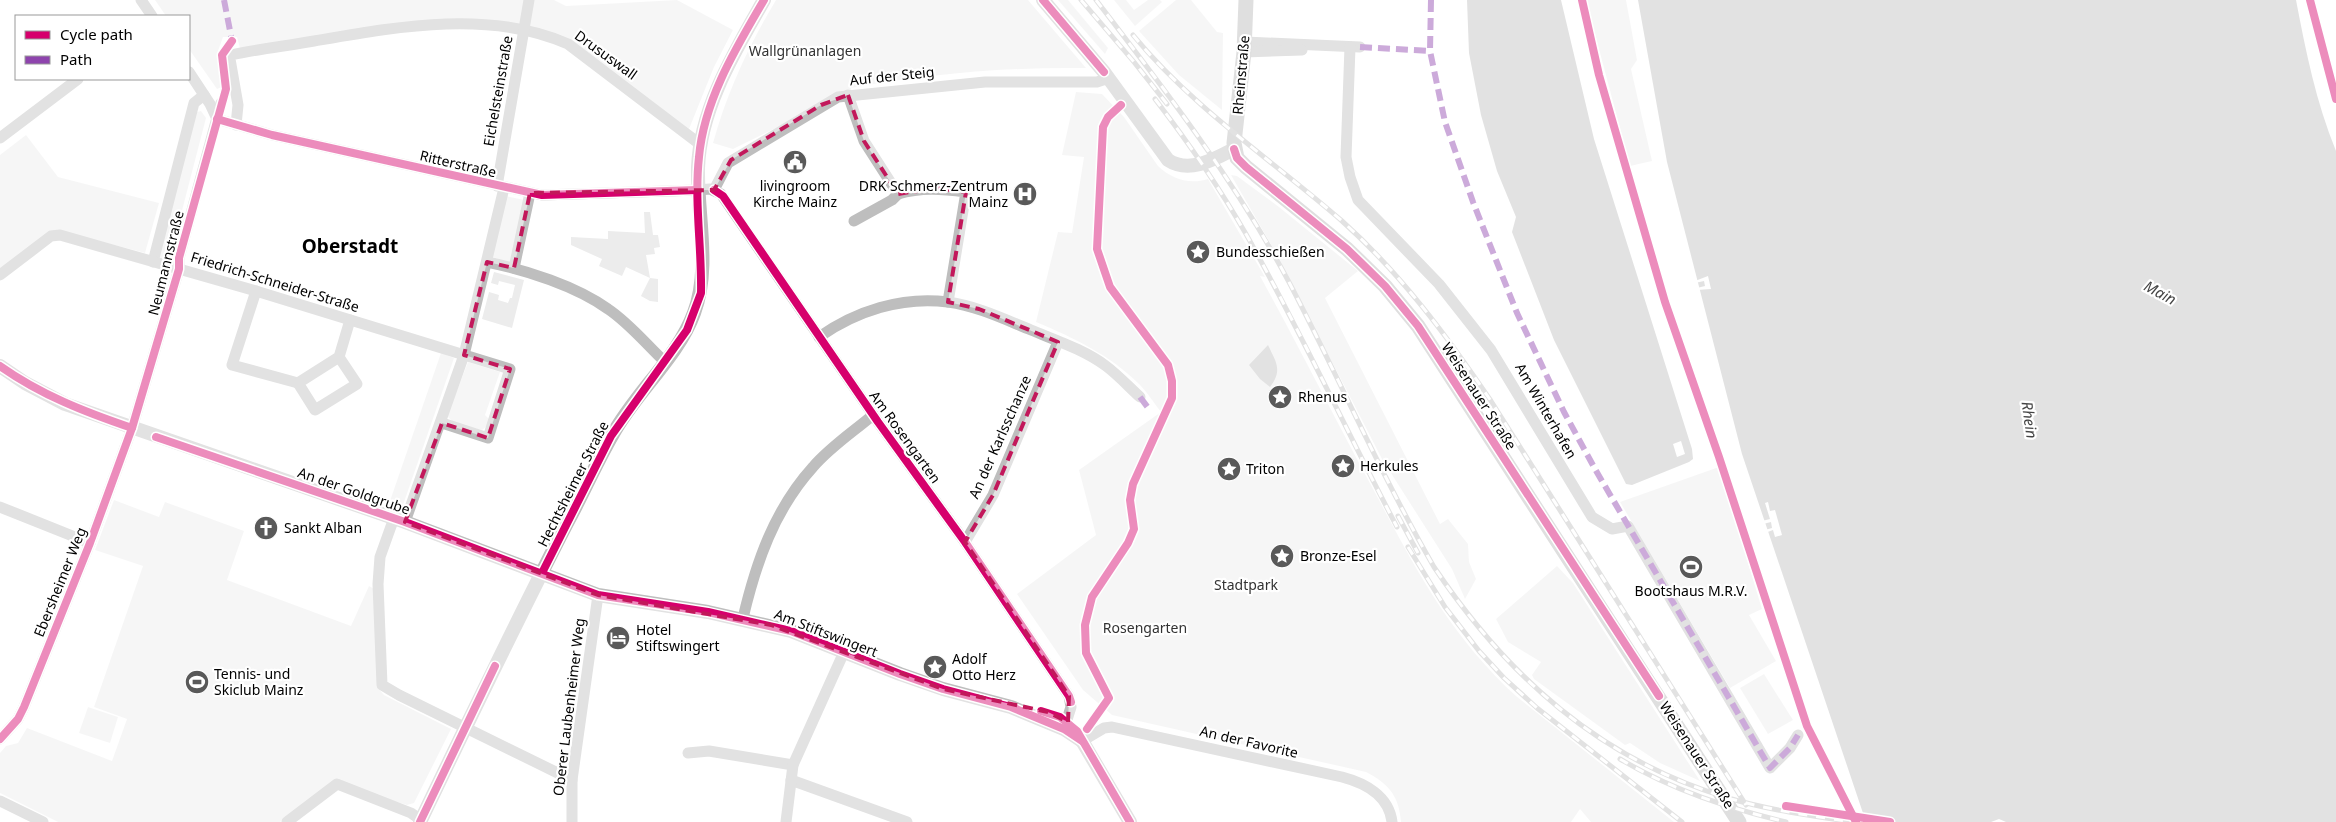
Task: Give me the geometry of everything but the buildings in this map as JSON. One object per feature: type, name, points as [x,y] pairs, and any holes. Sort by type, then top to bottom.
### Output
[{"type":"main road","name":"Rheinstraße","points":[[1234,149],[1244,47],[1246,0]]},
{"type":"main road","name":"Weisenauer Straße","points":[[1234,149],[1237,158],[1246,167],[1322,227],[1375,276],[1418,326],[1739,822]]},
{"type":"street","points":[[141,0],[151,15]]},
{"type":"street","name":"Eichelsteinstraße","points":[[466,727],[399,696],[382,685],[378,584],[380,557],[400,520],[442,423],[464,355],[488,262],[529,0]]},
{"type":"street","name":"Hechtsheimer Straße","points":[[420,821],[542,573],[612,436],[687,330],[701,293],[698,190],[701,145],[721,82],[736,49],[764,0]]},
{"type":"street","points":[[1043,0],[1109,78],[1162,154],[1174,163],[1185,167],[1217,158],[1234,149]]},
{"type":"street","name":"Drususwall","points":[[236,125],[238,105],[230,59],[231,55],[407,27],[449,24],[524,30],[548,35],[568,44],[689,138],[701,145]]},
{"type":"street","name":"Am Winterhafen","points":[[1244,47],[1355,47],[1346,157],[1350,177],[1358,200],[1439,284],[1491,350],[1592,517],[1612,529],[1628,526],[1770,768],[1790,748],[1798,735]]},
{"type":"street","points":[[190,74],[216,119]]},
{"type":"street","name":"Auf der Steig","points":[[714,190],[722,170],[728,162],[821,105],[838,97],[985,82],[1097,82],[1109,78]]},
{"type":"street","points":[[0,138],[77,80]]},
{"type":"street","name":"Neumannstraße","points":[[153,262],[194,103],[204,95]]},
{"type":"street","points":[[848,95],[864,141],[898,194]]},
{"type":"street","name":"Neumannstraße","points":[[132,428],[179,269],[179,258],[221,103]]},
{"type":"street","name":"Ritterstraße","points":[[216,119],[500,187],[542,195],[698,190]]},
{"type":"street","points":[[854,222],[892,200],[898,194],[916,189],[936,188],[966,192],[948,302]]},
{"type":"street","points":[[698,190],[714,190]]},
{"type":"street","name":"Am Rosengarten","points":[[714,190],[724,196],[819,337],[965,542],[1069,696],[1071,708],[1066,725]]},
{"type":"street","points":[[514,268],[530,193]]},
{"type":"street","name":"Friedrich-Schneider-Straße","points":[[0,275],[55,234],[256,291],[510,369],[488,438],[442,423]]},
{"type":"street","points":[[488,262],[514,268],[596,301],[618,316],[664,361]]},
{"type":"street","points":[[256,291],[232,365],[298,383],[315,410],[357,384],[340,357]]},
{"type":"street","points":[[819,337],[838,324],[886,306],[907,302],[948,302],[979,309],[1058,342],[1105,366],[1140,397]]},
{"type":"street","points":[[298,383],[340,357],[350,320]]},
{"type":"street","name":"An der Karlsschanze","points":[[965,542],[993,496],[1058,342]]},
{"type":"street","name":"An der Goldgrube","points":[[0,366],[25,383],[65,404],[400,520],[542,573]]},
{"type":"street","points":[[743,618],[758,562],[784,506],[817,463],[873,415]]},
{"type":"street","name":"Ebersheimer Weg","points":[[0,739],[18,719],[24,707],[90,543],[132,428]]},
{"type":"street","points":[[0,507],[90,543]]},
{"type":"street","name":"Am Stiftswingert","points":[[542,573],[598,595],[743,618],[791,631],[943,689],[1011,707],[1048,712],[1066,725]]},
{"type":"street","name":"Oberer Laubenheimer Weg","points":[[572,822],[572,780],[598,595]]},
{"type":"street","points":[[786,822],[792,765],[844,652]]},
{"type":"street","points":[[1066,725],[1077,731],[1130,822]]},
{"type":"street","points":[[466,727],[572,780]]},
{"type":"street","name":"An der Favorite","points":[[1082,742],[1104,728],[1112,727],[1342,777],[1360,782],[1379,796],[1390,811],[1392,822]]},
{"type":"street","points":[[688,753],[710,751],[792,765]]},
{"type":"street","points":[[791,780],[907,822]]},
{"type":"street","points":[[287,822],[337,784],[411,813],[420,821]]},
{"type":"street","points":[[0,801],[43,822]]},
{"type":"highlighted area","points":[[848,95],[864,141],[898,194],[936,188],[966,192],[948,302],[979,309],[1058,342],[993,495],[965,542],[1069,696],[1068,722],[1048,712],[943,689],[771,625],[598,595],[405,522],[442,423],[488,438],[510,369],[464,355],[487,262],[514,268],[530,193],[714,190],[731,160],[821,105]]},
{"type":"green space","name":"Wallgrünanlagen","points":[[155,0],[554,0],[566,6],[677,0],[733,30],[714,67],[689,129],[570,40],[530,28],[490,22],[448,21],[364,29],[240,48],[237,37],[223,37],[218,51],[224,86],[217,89],[190,50],[190,15],[165,15]]},
{"type":"green space","name":"Wallgrünanlagen","points":[[776,0],[1028,0],[1086,68],[968,72],[851,88],[851,91],[733,149],[713,143],[725,105],[740,69]]},
{"type":"green space","points":[[1058,0],[1068,0],[1108,48],[1105,54]]},
{"type":"green space","points":[[1114,0],[1126,0],[1134,10],[1148,0],[1160,0],[1162,2],[1135,26]]},
{"type":"green space","points":[[1176,0],[1191,0],[1217,32],[1223,33],[1222,110],[1179,75],[1139,31]]},
{"type":"green space","points":[[1586,0],[1626,0],[1637,60],[1631,69],[1652,161],[1630,166]]},
{"type":"green space","name":"Stadtpark","points":[[1076,92],[1102,94],[1124,117],[1158,166],[1169,174],[1188,181],[1208,179],[1265,277],[1260,276],[1407,553],[1438,603],[1473,651],[1516,696],[1674,822],[1591,822],[1580,809],[1571,822],[1401,822],[1398,805],[1387,786],[1366,772],[1112,715],[1083,690],[1017,594],[1096,535],[1079,470],[1161,412],[1142,387],[1116,364],[1078,341],[1036,322],[1058,232],[1072,233],[1084,157],[1062,155]]},
{"type":"green space","points":[[201,111],[206,118],[170,257],[167,260],[160,259],[158,253],[197,112]]},
{"type":"green space","points":[[26,135],[58,177],[159,203],[145,253],[62,231],[0,269],[0,155]]},
{"type":"green space","points":[[1231,175],[1237,176],[1279,207],[1358,271],[1325,298],[1440,524],[1448,519],[1468,544],[1469,562],[1476,579],[1465,599],[1452,569],[1382,459],[1277,255]]},
{"type":"green space","points":[[506,196],[524,200],[510,262],[492,257]]},
{"type":"green space","points":[[644,212],[650,212],[653,235],[658,235],[660,247],[654,248],[655,254],[646,255],[650,278],[626,267],[622,276],[599,266],[602,259],[571,245],[571,237],[608,239],[608,231],[645,233]]},
{"type":"green space","points":[[494,272],[524,280],[512,328],[482,319],[489,292],[499,295],[498,300],[508,303],[510,298],[512,298],[515,285],[499,281],[498,285],[491,283]]},
{"type":"green space","points":[[650,278],[658,279],[658,302],[650,301],[641,296]]},
{"type":"green space","points":[[441,353],[454,358],[403,505],[390,501]]},
{"type":"green space","points":[[468,362],[500,372],[485,415],[490,420],[488,425],[482,430],[455,424],[447,416]]},
{"type":"green space","points":[[1719,467],[1762,609],[1749,615],[1776,661],[1730,688],[1620,502]]},
{"type":"green space","name":"Tennis- und Skiclub Mainz","points":[[114,500],[159,517],[165,502],[244,531],[227,580],[351,626],[369,586],[376,590],[378,688],[384,695],[451,729],[414,803],[407,805],[334,783],[280,822],[58,822],[0,793],[0,753],[6,746],[18,743],[27,728],[112,761],[127,719],[94,707],[143,566],[95,550]]},
{"type":"green space","points":[[1557,566],[1573,583],[1700,781],[1660,763],[1630,743],[1625,745],[1534,679],[1532,675],[1541,662],[1508,642],[1496,619]]},
{"type":"green space","points":[[1764,674],[1793,720],[1768,734],[1740,688]]},
{"type":"green space","points":[[88,707],[118,717],[110,743],[79,733]]},
{"type":"water","points":[[1467,0],[1561,0],[1594,139],[1692,449],[1693,459],[1689,462],[1632,485],[1626,484],[1554,340],[1512,232],[1516,217],[1497,171],[1481,115],[1469,53]]},
{"type":"water","points":[[1638,0],[2296,0],[2317,95],[2336,151],[2336,822],[2006,822],[1999,819],[1991,822],[1866,822],[1742,454],[1667,162]]},
{"type":"water","points":[[1268,345],[1277,366],[1276,376],[1270,387],[1260,379],[1249,365]]},
{"type":"pier","points":[[1708,276],[1711,289],[1697,290],[1697,288],[1705,286],[1704,281],[1695,283],[1695,281]]},
{"type":"pier","points":[[1681,441],[1685,454],[1677,457],[1673,444]]},
{"type":"pier","points":[[1768,502],[1770,511],[1775,510],[1782,535],[1775,537],[1773,530],[1765,533],[1765,530],[1772,528],[1771,522],[1763,524],[1762,521],[1770,519],[1765,503]]},
{"type":"railway","points":[[1081,0],[1167,104]]},
{"type":"railway","points":[[1096,0],[1174,103],[1247,209],[1290,284],[1378,462],[1434,567],[1462,607],[1493,644],[1525,678],[1560,709],[1598,737],[1638,761],[1681,781],[1728,798],[1806,815],[1854,822]]},
{"type":"railway","points":[[1133,35],[1156,61],[1207,110],[1315,198],[1364,241],[1422,306],[1491,401],[1746,805]]},
{"type":"railway","points":[[1155,99],[1203,165],[1246,234],[1397,527]]},
{"type":"railway","points":[[1398,516],[1418,553]]},
{"type":"railway","points":[[1408,547],[1445,607],[1479,651],[1504,678],[1537,708],[1682,822]]},
{"type":"railway","points":[[1620,759],[1660,780],[1701,797],[1743,811],[1786,822]]},
{"type":"marked path","points":[[224,0],[232,41],[230,44]]},
{"type":"marked path","points":[[1431,0],[1430,51],[1445,122],[1473,202],[1517,313],[1564,412],[1595,469],[1770,768],[1790,748],[1798,735]]},
{"type":"marked path","points":[[1360,47],[1430,51]]},
{"type":"marked path","points":[[1140,397],[1149,409]]},
{"type":"cycle path","points":[[542,573],[611,436],[687,330],[701,293],[697,191],[702,136],[707,115],[723,75],[764,0]]},
{"type":"cycle path","points":[[1043,0],[1104,72]]},
{"type":"cycle path","points":[[1582,0],[1599,75],[1665,302],[1719,457],[1807,726],[1856,822]]},
{"type":"cycle path","points":[[2310,0],[2336,99]]},
{"type":"cycle path","points":[[0,739],[18,719],[24,707],[90,543],[132,428],[179,269],[179,258],[226,89],[222,55],[232,41]]},
{"type":"cycle path","points":[[1087,729],[1109,698],[1086,653],[1085,625],[1092,597],[1128,543],[1134,529],[1130,500],[1133,484],[1172,398],[1172,381],[1168,365],[1110,287],[1097,249],[1103,127],[1108,117],[1121,105]]},
{"type":"cycle path","points":[[217,119],[272,135],[542,195],[698,190]]},
{"type":"cycle path","points":[[1234,149],[1237,158],[1246,167],[1347,249],[1385,286],[1418,326],[1659,696]]},
{"type":"cycle path","points":[[714,190],[723,196],[878,422],[965,542],[1069,696],[1071,702]]},
{"type":"cycle path","points":[[0,366],[31,386],[64,402],[132,428]]},
{"type":"cycle path","points":[[156,437],[405,522],[598,595],[708,612],[791,631],[943,689],[1011,707],[1064,729],[1082,741]]},
{"type":"cycle path","points":[[420,822],[495,666]]},
{"type":"cycle path","points":[[1041,711],[1060,717],[1077,731],[1130,822]]},
{"type":"cycle path","points":[[1786,806],[1890,822]]},
{"type":"place","name":"livingroom Kirche Mainz","points":[[795,162]]},
{"type":"place","name":"DRK Schmerz-Zentrum Mainz","points":[[1025,194]]},
{"type":"place","name":"Bundesschießen","points":[[1198,252]]},
{"type":"place","name":"Rhenus","points":[[1280,397]]},
{"type":"place","name":"Herkules","points":[[1343,466]]},
{"type":"place","name":"Triton","points":[[1229,469]]},
{"type":"place","name":"Sankt Alban","points":[[266,528]]},
{"type":"place","name":"Bronze-Esel","points":[[1282,556]]},
{"type":"place","name":"Bootshaus M.R.V.","points":[[1691,567]]},
{"type":"place","name":"Hotel Stiftswingert","points":[[618,638]]},
{"type":"place","name":"Adolf Otto Herz","points":[[935,667]]},
{"type":"place","name":"Tennis- und Skiclub Mainz","points":[[197,682]]},
{"type":"district","name":"Oberstadt","points":[[350,246]]},
{"type":"water label","name":"Main","points":[[2160,293]]},
{"type":"water label","name":"Rhein","points":[[2029,420]]},
{"type":"park label","name":"Rosengarten","points":[[1145,628]]}]
